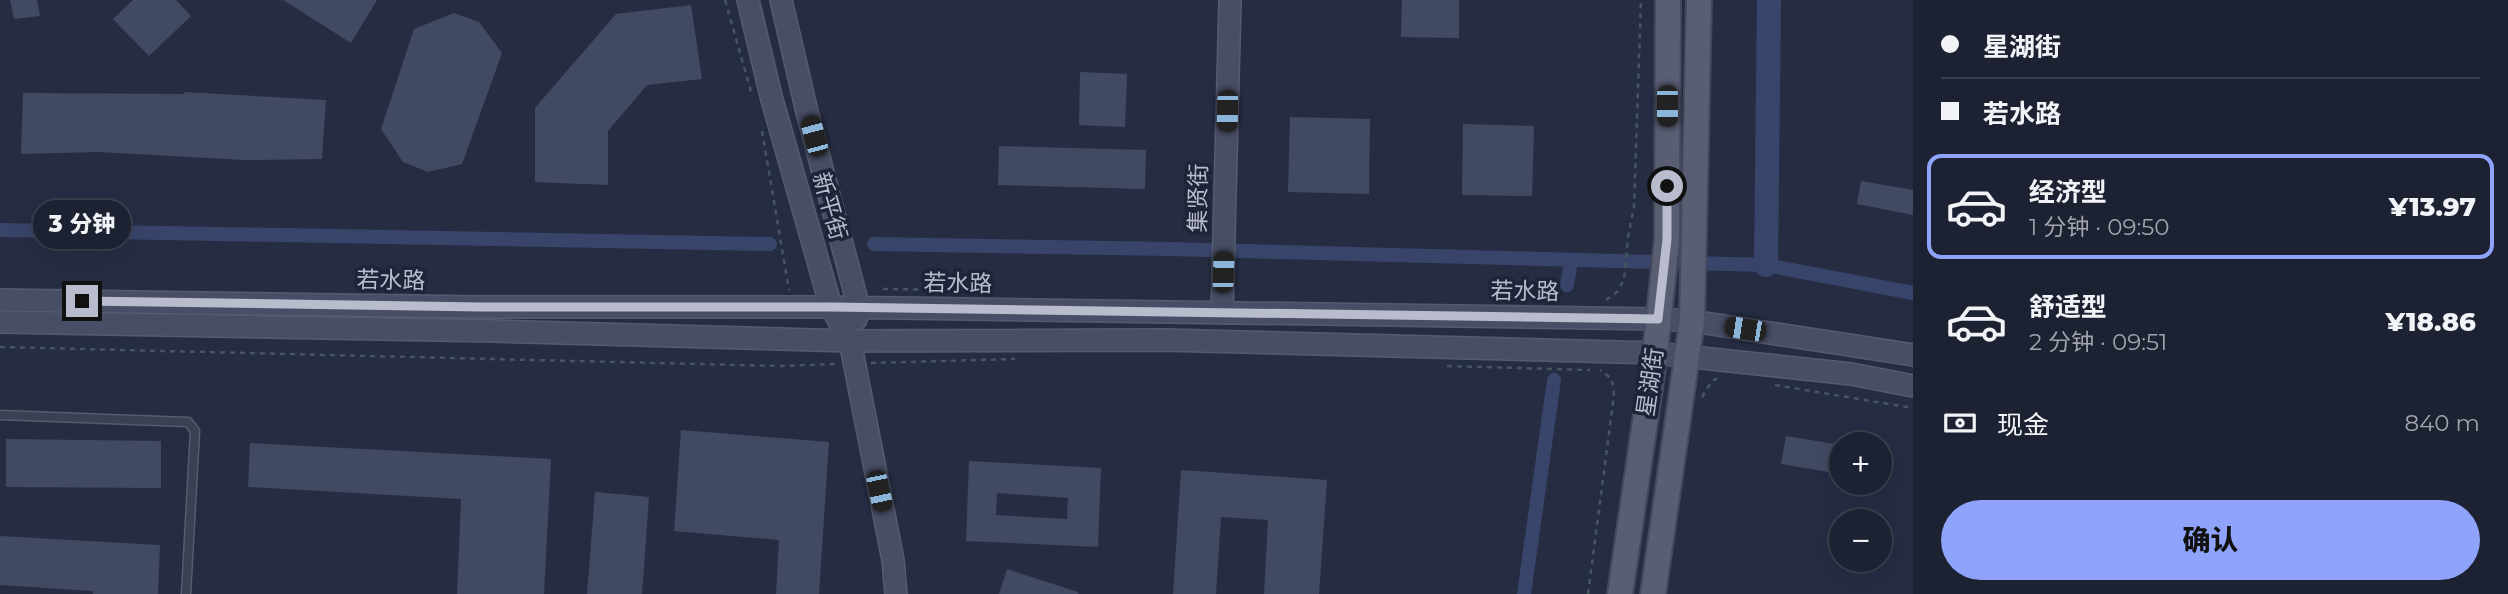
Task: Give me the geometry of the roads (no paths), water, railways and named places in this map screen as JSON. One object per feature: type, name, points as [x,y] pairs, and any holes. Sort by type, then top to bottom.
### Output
[{"type":"main road","name":"新平街","points":[[748,0],[771,96],[831,307],[850,341],[893,560],[895,594]]},
{"type":"main road","name":"新平街","points":[[781,0],[807,112],[859,308],[850,341]]},
{"type":"main road","name":"集贤街","points":[[1222,313],[1230,0]]},
{"type":"main road","name":"星湖街","points":[[1620,594],[1655,353],[1667,239],[1668,0]]},
{"type":"main road","name":"星湖街","points":[[1653,594],[1692,321],[1699,0]]},
{"type":"main road","name":"若水路","points":[[0,300],[1222,313],[1660,307],[1692,321],[1913,355]]},
{"type":"main road","points":[[0,322],[850,341],[1164,340],[1655,353],[1851,374],[1913,386]]},
{"type":"lane","points":[[0,415],[188,422],[195,431],[186,594]]},
{"type":"waterway","points":[[1766,265],[1769,0]]},
{"type":"waterway","points":[[0,230],[770,244]]},
{"type":"waterway","points":[[874,244],[1766,265],[1913,293]]},
{"type":"waterway","points":[[1567,285],[1571,261]]},
{"type":"waterway","points":[[1524,594],[1554,380]]}]
